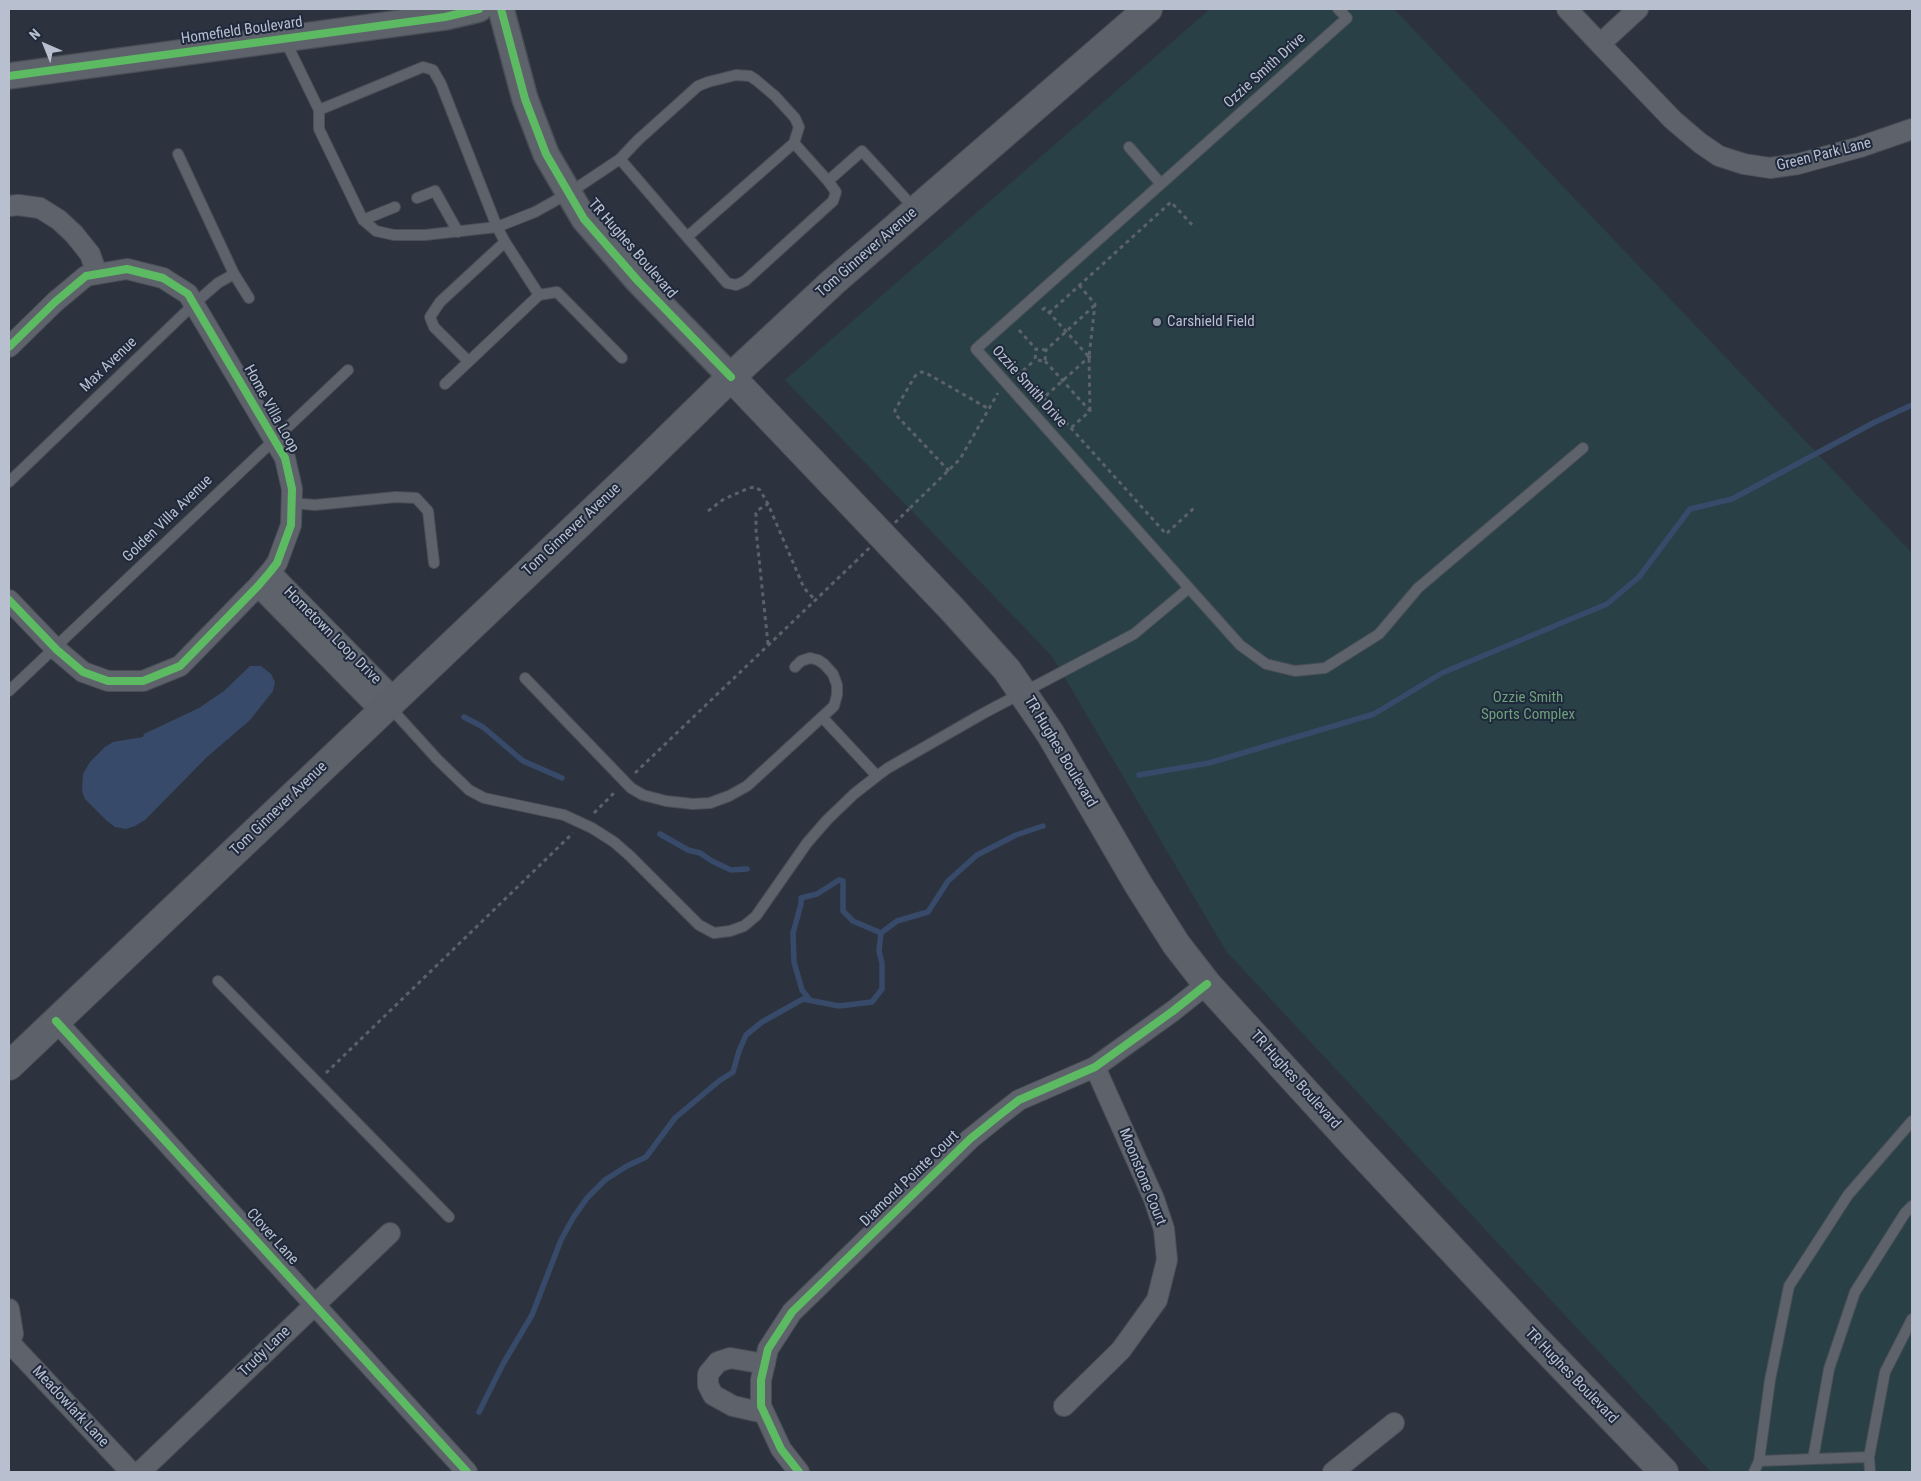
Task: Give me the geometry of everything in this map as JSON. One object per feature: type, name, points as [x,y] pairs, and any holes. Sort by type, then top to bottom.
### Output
[{"type":"main road","name":"Tom Ginnever Avenue","points":[[9,1066],[638,468],[730,377],[833,282],[1148,9]]},
{"type":"main road","name":"TR Hughes Boulevard","points":[[730,377],[965,622],[1007,670],[1050,733],[1157,915],[1176,944],[1208,984],[1354,1145],[1533,1336],[1664,1472]]},
{"type":"street","name":"Homefield Boulevard","points":[[9,76],[445,18],[479,9]]},
{"type":"street","name":"TR Hughes Boulevard","points":[[501,9],[525,98],[546,154],[584,219],[638,281],[730,377]]},
{"type":"street","name":"Green Park Lane","points":[[1567,9],[1673,120],[1700,144],[1719,156],[1744,164],[1770,168],[1798,164],[1860,147],[1912,129]]},
{"type":"street","points":[[1600,44],[1638,9]]},
{"type":"street","points":[[9,206],[18,205],[40,208],[59,220],[74,234],[90,254],[97,274]]},
{"type":"street","name":"Home Villa Loop","points":[[9,347],[55,302],[86,276],[127,269],[163,278],[188,294],[285,458],[292,489],[291,526],[276,563],[264,579],[180,666],[144,681],[108,681],[83,672],[55,647],[9,600]]},
{"type":"street","name":"Hometown Loop Drive","points":[[264,579],[371,701],[388,705]]},
{"type":"street","name":"Diamond Pointe Court","points":[[799,1472],[781,1449],[761,1406],[761,1380],[768,1350],[792,1312],[970,1139],[1020,1100],[1095,1067],[1208,984]]},
{"type":"street","name":"Clover Lane","points":[[56,1021],[467,1472]]},
{"type":"street","name":"Moonstone Court","points":[[1064,1406],[1121,1350],[1157,1300],[1167,1260],[1164,1229],[1154,1199],[1095,1067]]},
{"type":"street","name":"Trudy Lane","points":[[140,1472],[390,1233]]},
{"type":"street","points":[[9,1310],[13,1334],[9,1343]]},
{"type":"street","name":"Meadowlark Lane","points":[[9,1343],[132,1472]]},
{"type":"street","points":[[764,1413],[733,1406],[713,1394],[708,1385],[708,1374],[718,1362],[730,1358],[765,1364]]},
{"type":"street","points":[[1332,1472],[1394,1423]]},
{"type":"lane","name":"Ozzie Smith Drive","points":[[1189,588],[976,350],[1347,18],[1338,9]]},
{"type":"lane","points":[[284,39],[319,110],[319,129],[363,220],[376,231],[394,235],[425,235],[498,227],[535,212],[569,193],[620,158],[698,86],[736,75],[750,76],[775,96],[795,118],[798,126],[794,143],[688,237]]},
{"type":"lane","points":[[319,110],[422,67],[433,70],[441,84],[505,242],[539,295]]},
{"type":"lane","points":[[620,158],[727,283],[736,285],[745,281],[833,201],[836,192],[794,143]]},
{"type":"lane","points":[[1129,147],[1161,184]]},
{"type":"lane","points":[[828,181],[862,152],[916,210]]},
{"type":"lane","points":[[178,154],[234,274],[249,298]]},
{"type":"lane","points":[[418,198],[435,191],[458,232]]},
{"type":"lane","points":[[363,220],[394,207]]},
{"type":"lane","points":[[468,361],[434,327],[430,317],[440,302],[505,242]]},
{"type":"lane","name":"Max Avenue","points":[[9,482],[194,304],[218,282],[234,274]]},
{"type":"lane","points":[[445,384],[539,295],[557,292],[622,358]]},
{"type":"lane","name":"Golden Villa Avenue","points":[[9,691],[348,370]]},
{"type":"lane","points":[[388,705],[469,790],[484,798],[564,815],[592,828],[614,842],[630,856],[699,925],[714,933],[730,931],[744,926],[756,916],[806,843],[854,794],[877,776],[984,712],[1134,634],[1189,588],[1240,645],[1266,664],[1295,671],[1325,668],[1379,634],[1418,588],[1583,448]]},
{"type":"lane","points":[[292,503],[315,505],[396,497],[416,498],[428,511],[434,563]]},
{"type":"lane","points":[[525,678],[631,788],[643,795],[666,801],[693,804],[710,803],[748,786],[834,706],[838,695],[833,674],[818,660],[810,658],[801,661],[795,667]]},
{"type":"lane","points":[[822,716],[877,776]]},
{"type":"lane","points":[[218,981],[449,1217]]},
{"type":"lane","points":[[1754,1472],[1759,1461],[1770,1380],[1789,1286],[1848,1195],[1912,1121]]},
{"type":"lane","points":[[1813,1459],[1829,1369],[1855,1292],[1912,1206]]},
{"type":"lane","points":[[1870,1472],[1870,1457],[1885,1372],[1912,1319]]},
{"type":"lane","points":[[1759,1461],[1870,1457]]},
{"type":"path","points":[[1049,312],[1171,202],[1194,227]]},
{"type":"path","points":[[1071,428],[1090,411],[1091,357],[1095,304],[1079,286]]},
{"type":"path","points":[[1045,361],[1046,350],[1095,304]]},
{"type":"path","points":[[1038,313],[1044,308],[1049,312],[1091,357]]},
{"type":"path","points":[[1014,336],[1026,325]]},
{"type":"path","points":[[1020,330],[1036,349],[1046,350]]},
{"type":"path","points":[[1015,377],[1035,360],[1036,349]]},
{"type":"path","points":[[1034,395],[1040,401],[1091,357]]},
{"type":"path","points":[[1035,360],[1045,361],[1090,411]]},
{"type":"path","points":[[1012,370],[1015,377],[1023,382]]},
{"type":"path","points":[[949,471],[895,414],[895,410],[915,376],[920,372],[926,373],[989,409]]},
{"type":"path","points":[[633,775],[960,460],[998,392]]},
{"type":"path","points":[[1044,398],[1166,534],[1194,508]]},
{"type":"path","points":[[708,511],[724,498],[755,488],[760,490],[768,504],[804,588],[815,600]]},
{"type":"path","points":[[768,504],[756,513],[756,530],[768,644]]},
{"type":"path","points":[[591,815],[616,791]]},
{"type":"path","points":[[317,1082],[575,831]]},
{"type":"green space","name":"Ozzie Smith Sports Complex","points":[[1210,9],[1394,9],[1912,553],[1912,1472],[1711,1472],[1226,951],[1052,656],[785,380]]},
{"type":"water","points":[[250,666],[261,666],[271,674],[275,682],[273,691],[250,720],[207,757],[145,820],[126,829],[115,827],[85,799],[82,791],[83,774],[90,762],[105,747],[113,742],[143,737],[144,734],[199,708],[224,691]]},
{"type":"waterway","points":[[1139,775],[1209,763],[1374,714],[1442,673],[1607,604],[1639,577],[1690,509],[1732,499],[1875,422],[1912,405]]},
{"type":"waterway","points":[[464,717],[483,727],[523,761],[562,778]]},
{"type":"waterway","points":[[479,1412],[503,1364],[532,1315],[561,1240],[587,1198],[605,1180],[646,1157],[675,1118],[719,1081],[733,1072],[746,1035],[762,1022],[803,999],[839,1006],[872,1002],[882,989],[882,963],[879,951],[881,933],[897,921],[928,912],[948,881],[977,855],[1016,835],[1043,826]]},
{"type":"waterway","points":[[660,834],[688,850],[700,853],[731,870],[747,869]]},
{"type":"waterway","points":[[810,1000],[802,990],[794,962],[793,933],[801,898],[817,894],[839,880],[843,881],[843,911],[853,921],[881,933]]},
{"type":"cycle path","points":[[9,76],[445,17],[479,9]]},
{"type":"cycle path","points":[[501,9],[525,99],[546,154],[584,219],[638,281],[731,377]]},
{"type":"cycle path","points":[[9,347],[55,302],[86,276],[127,269],[163,278],[188,294],[285,458],[292,489],[291,525],[277,563],[258,586],[180,666],[143,681],[108,681],[83,672],[57,650],[9,600]]},
{"type":"cycle path","points":[[799,1472],[781,1449],[761,1406],[761,1380],[768,1349],[792,1312],[970,1139],[1001,1114],[1019,1100],[1095,1067],[1207,984]]},
{"type":"cycle path","points":[[56,1021],[467,1472]]},
{"type":"place","name":"Carshield Field","points":[[1157,322]]}]
